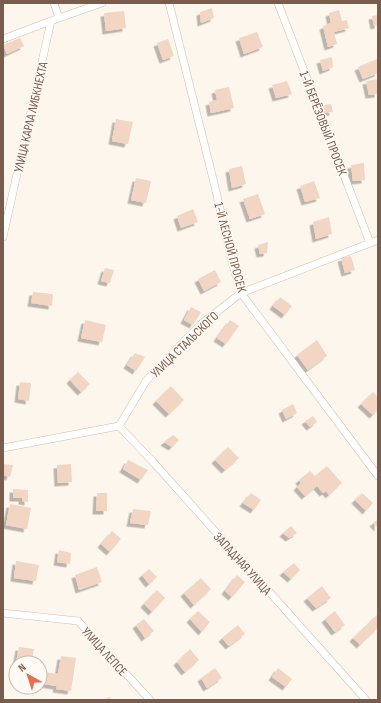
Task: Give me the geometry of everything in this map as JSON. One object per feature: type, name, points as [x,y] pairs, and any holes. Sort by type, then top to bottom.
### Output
[{"type":"street","points":[[54,3],[55,20]]},
{"type":"street","points":[[3,39],[102,3]]},
{"type":"street","name":"1-Й ЛЕСНОЙ ПРОСЕК","points":[[170,3],[232,262],[241,293],[378,476]]},
{"type":"street","name":"1-Й БЕРЁЗОВЫЙ ПРОСЕК","points":[[278,3],[370,243]]},
{"type":"street","name":"УЛИЦА КАРЛА ЛИБКНЕХТА","points":[[3,237],[55,20]]},
{"type":"street","name":"УЛИЦА СТАЛЬСКОГО","points":[[119,426],[146,381],[200,325],[241,293],[378,240]]},
{"type":"street","points":[[3,448],[119,426]]},
{"type":"street","name":"ЗАПАДНАЯ УЛИЦА","points":[[119,426],[154,463],[366,700]]},
{"type":"street","name":"УЛИЦА ЛЕПСЕ","points":[[3,614],[78,621],[150,700]]},
{"type":"building","points":[[212,8],[214,18],[201,23],[200,12]]},
{"type":"building","points":[[339,10],[342,21],[347,20],[349,28],[334,32],[337,44],[328,47],[323,26],[331,23],[329,13]]},
{"type":"building","points":[[124,11],[126,28],[106,31],[104,13]]},
{"type":"building","points":[[378,15],[378,25],[374,26],[372,16]]},
{"type":"building","points":[[257,32],[263,47],[244,54],[239,38]]},
{"type":"building","points":[[20,38],[24,46],[7,54],[3,45]]},
{"type":"building","points":[[168,39],[174,56],[163,60],[157,43]]},
{"type":"building","points":[[332,57],[333,67],[323,71],[320,60]]},
{"type":"building","points":[[377,59],[378,73],[363,79],[358,67]]},
{"type":"building","points":[[378,79],[378,94],[369,95],[366,81]]},
{"type":"building","points":[[287,81],[292,94],[276,98],[272,85]]},
{"type":"building","points":[[229,87],[234,108],[211,113],[209,102],[217,100],[215,90]]},
{"type":"building","points":[[331,104],[333,112],[325,113],[324,105]]},
{"type":"building","points":[[116,119],[133,122],[128,144],[112,141]]},
{"type":"building","points":[[364,163],[365,180],[353,181],[351,165]]},
{"type":"building","points":[[242,166],[246,184],[232,188],[229,169]]},
{"type":"building","points":[[136,178],[151,181],[146,203],[131,200]]},
{"type":"building","points":[[314,181],[320,198],[305,202],[300,186]]},
{"type":"building","points":[[258,194],[265,214],[250,219],[243,199]]},
{"type":"building","points":[[193,209],[198,222],[181,228],[177,216]]},
{"type":"building","points":[[329,217],[332,234],[316,239],[313,222]]},
{"type":"building","points":[[268,242],[267,253],[260,254],[258,245]]},
{"type":"building","points":[[351,256],[355,270],[345,273],[341,258]]},
{"type":"building","points":[[105,268],[114,270],[110,283],[101,281]]},
{"type":"building","points":[[215,270],[221,282],[204,291],[198,279]]},
{"type":"building","points":[[33,292],[53,294],[52,306],[31,303]]},
{"type":"building","points":[[280,297],[292,306],[285,315],[273,306]]},
{"type":"building","points":[[191,307],[201,312],[193,325],[184,320]]},
{"type":"building","points":[[85,320],[106,325],[102,342],[81,338]]},
{"type":"building","points":[[230,320],[239,326],[226,344],[217,338]]},
{"type":"building","points":[[317,340],[327,356],[308,370],[297,355]]},
{"type":"building","points":[[135,353],[145,357],[136,371],[127,365]]},
{"type":"building","points":[[78,372],[90,384],[81,392],[70,380]]},
{"type":"building","points":[[20,382],[31,383],[29,401],[18,399]]},
{"type":"building","points":[[171,386],[184,400],[169,414],[156,401]]},
{"type":"building","points":[[373,392],[378,397],[378,410],[373,415],[361,404]]},
{"type":"building","points":[[293,404],[297,413],[286,419],[282,410]]},
{"type":"building","points":[[313,416],[317,422],[310,427],[305,421]]},
{"type":"building","points":[[173,435],[179,440],[172,447],[164,442]]},
{"type":"building","points":[[228,447],[239,458],[225,470],[215,460]]},
{"type":"building","points":[[128,460],[148,470],[141,480],[123,469]]},
{"type":"building","points":[[3,464],[13,465],[10,477],[3,475]]},
{"type":"building","points":[[71,464],[72,482],[58,483],[57,465]]},
{"type":"building","points":[[327,466],[342,483],[329,495],[326,491],[323,493],[317,486],[305,496],[297,487],[301,483],[299,480],[310,471],[315,476]]},
{"type":"building","points":[[13,489],[28,490],[28,502],[22,501],[22,498],[13,498]]},
{"type":"building","points":[[97,493],[107,493],[107,511],[96,511]]},
{"type":"building","points":[[251,493],[261,500],[254,510],[243,503]]},
{"type":"building","points":[[362,493],[373,503],[366,511],[355,500]]},
{"type":"building","points":[[10,504],[31,508],[27,529],[6,525]]},
{"type":"building","points":[[133,509],[151,511],[148,525],[130,523]]},
{"type":"building","points":[[378,519],[378,528],[373,523]]},
{"type":"building","points":[[291,526],[297,533],[289,538],[283,533]]},
{"type":"building","points":[[112,531],[121,539],[110,552],[101,544]]},
{"type":"building","points":[[59,550],[71,553],[70,564],[57,562]]},
{"type":"building","points":[[16,561],[39,565],[36,581],[14,578]]},
{"type":"building","points":[[294,563],[300,570],[291,579],[283,572]]},
{"type":"building","points":[[97,567],[102,582],[79,590],[75,575]]},
{"type":"building","points":[[149,569],[157,577],[149,584],[142,575]]},
{"type":"building","points":[[237,575],[245,582],[232,597],[225,591]]},
{"type":"building","points":[[201,578],[211,589],[194,605],[184,593]]},
{"type":"building","points":[[322,586],[331,598],[316,608],[307,598]]},
{"type":"building","points":[[157,590],[165,598],[152,612],[144,604]]},
{"type":"building","points":[[198,611],[210,622],[202,632],[190,619]]},
{"type":"building","points":[[335,611],[345,625],[335,632],[325,619]]},
{"type":"building","points":[[378,614],[378,628],[360,645],[353,638]]},
{"type":"building","points":[[144,619],[154,631],[145,638],[136,625]]},
{"type":"building","points":[[238,625],[245,634],[229,646],[222,638]]},
{"type":"building","points":[[19,647],[34,649],[33,655],[18,655]]},
{"type":"building","points":[[190,649],[199,660],[185,672],[177,662]]},
{"type":"building","points":[[61,656],[76,658],[71,691],[56,689],[57,686],[48,685],[48,672],[58,674]]},
{"type":"building","points":[[215,668],[222,678],[207,688],[201,678]]},
{"type":"building","points":[[278,668],[292,679],[286,687],[272,677]]},
{"type":"building","points":[[110,697],[111,700],[101,700]]}]
